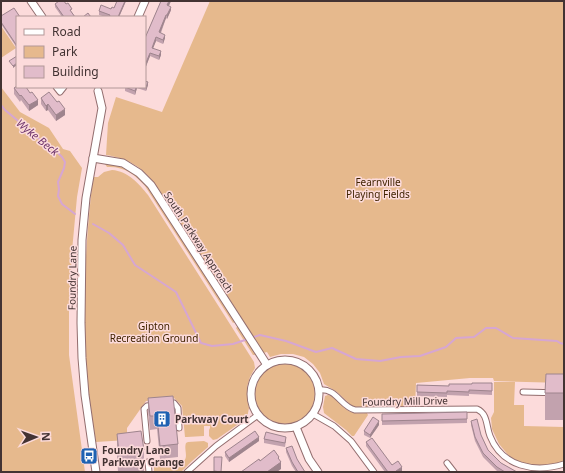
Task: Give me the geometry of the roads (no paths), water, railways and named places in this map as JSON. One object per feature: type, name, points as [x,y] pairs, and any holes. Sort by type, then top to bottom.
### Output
[{"type":"street","points":[[31,1],[41,16]]},
{"type":"street","points":[[138,16],[145,1]]},
{"type":"street","points":[[57,88],[60,92],[63,88]]},
{"type":"street","name":"Foundry Lane","points":[[96,472],[85,395],[81,322],[82,240],[86,198],[102,108],[98,88]]},
{"type":"street","name":"South Parkway Approach","points":[[93,158],[123,163],[139,173],[151,185],[267,365]]},
{"type":"street","points":[[282,360],[298,362],[307,367],[314,375],[319,390],[318,405],[306,422],[296,427],[286,429],[264,422],[258,415],[252,405],[251,394],[253,382],[258,372],[267,365],[282,360]]},
{"type":"street","name":"Foundry Mill Drive","points":[[319,390],[326,390],[333,393],[348,407],[355,410],[477,409],[484,413],[490,436],[497,449],[507,460],[520,467],[542,472]]},
{"type":"street","points":[[523,392],[564,393]]},
{"type":"street","points":[[147,441],[144,409],[146,406],[174,403],[178,408],[179,428]]},
{"type":"street","points":[[313,414],[334,426],[351,441],[374,472]]},
{"type":"street","points":[[187,472],[216,446],[258,415]]},
{"type":"street","points":[[296,427],[309,459],[318,472]]},
{"type":"street","points":[[148,462],[149,472]]},
{"type":"street","points":[[448,463],[454,472]]},
{"type":"street","points":[[542,472],[564,464]]},
{"type":"waterway","name":"Wyke Beck","points":[[1,105],[29,132],[55,150],[62,157],[65,162],[58,182],[58,196],[62,204],[75,214]]},
{"type":"waterway","name":"Wyke Beck","points":[[93,224],[109,233],[123,245],[135,265],[176,292],[201,343],[212,346],[233,344],[260,335],[286,341],[316,352],[332,348],[356,359],[380,361],[401,357],[420,356],[446,347],[456,338],[474,337],[486,328],[496,328],[513,338],[557,341],[564,344]]},
{"type":"place","name":"Parkway Court","points":[[162,419]]},
{"type":"place","name":"Foundry Lane Parkway Grange","points":[[89,456]]},
{"type":"park label","name":"Fearnville Playing Fields","points":[[378,188]]},
{"type":"park label","name":"Gipton Recreation Ground","points":[[154,332]]}]
